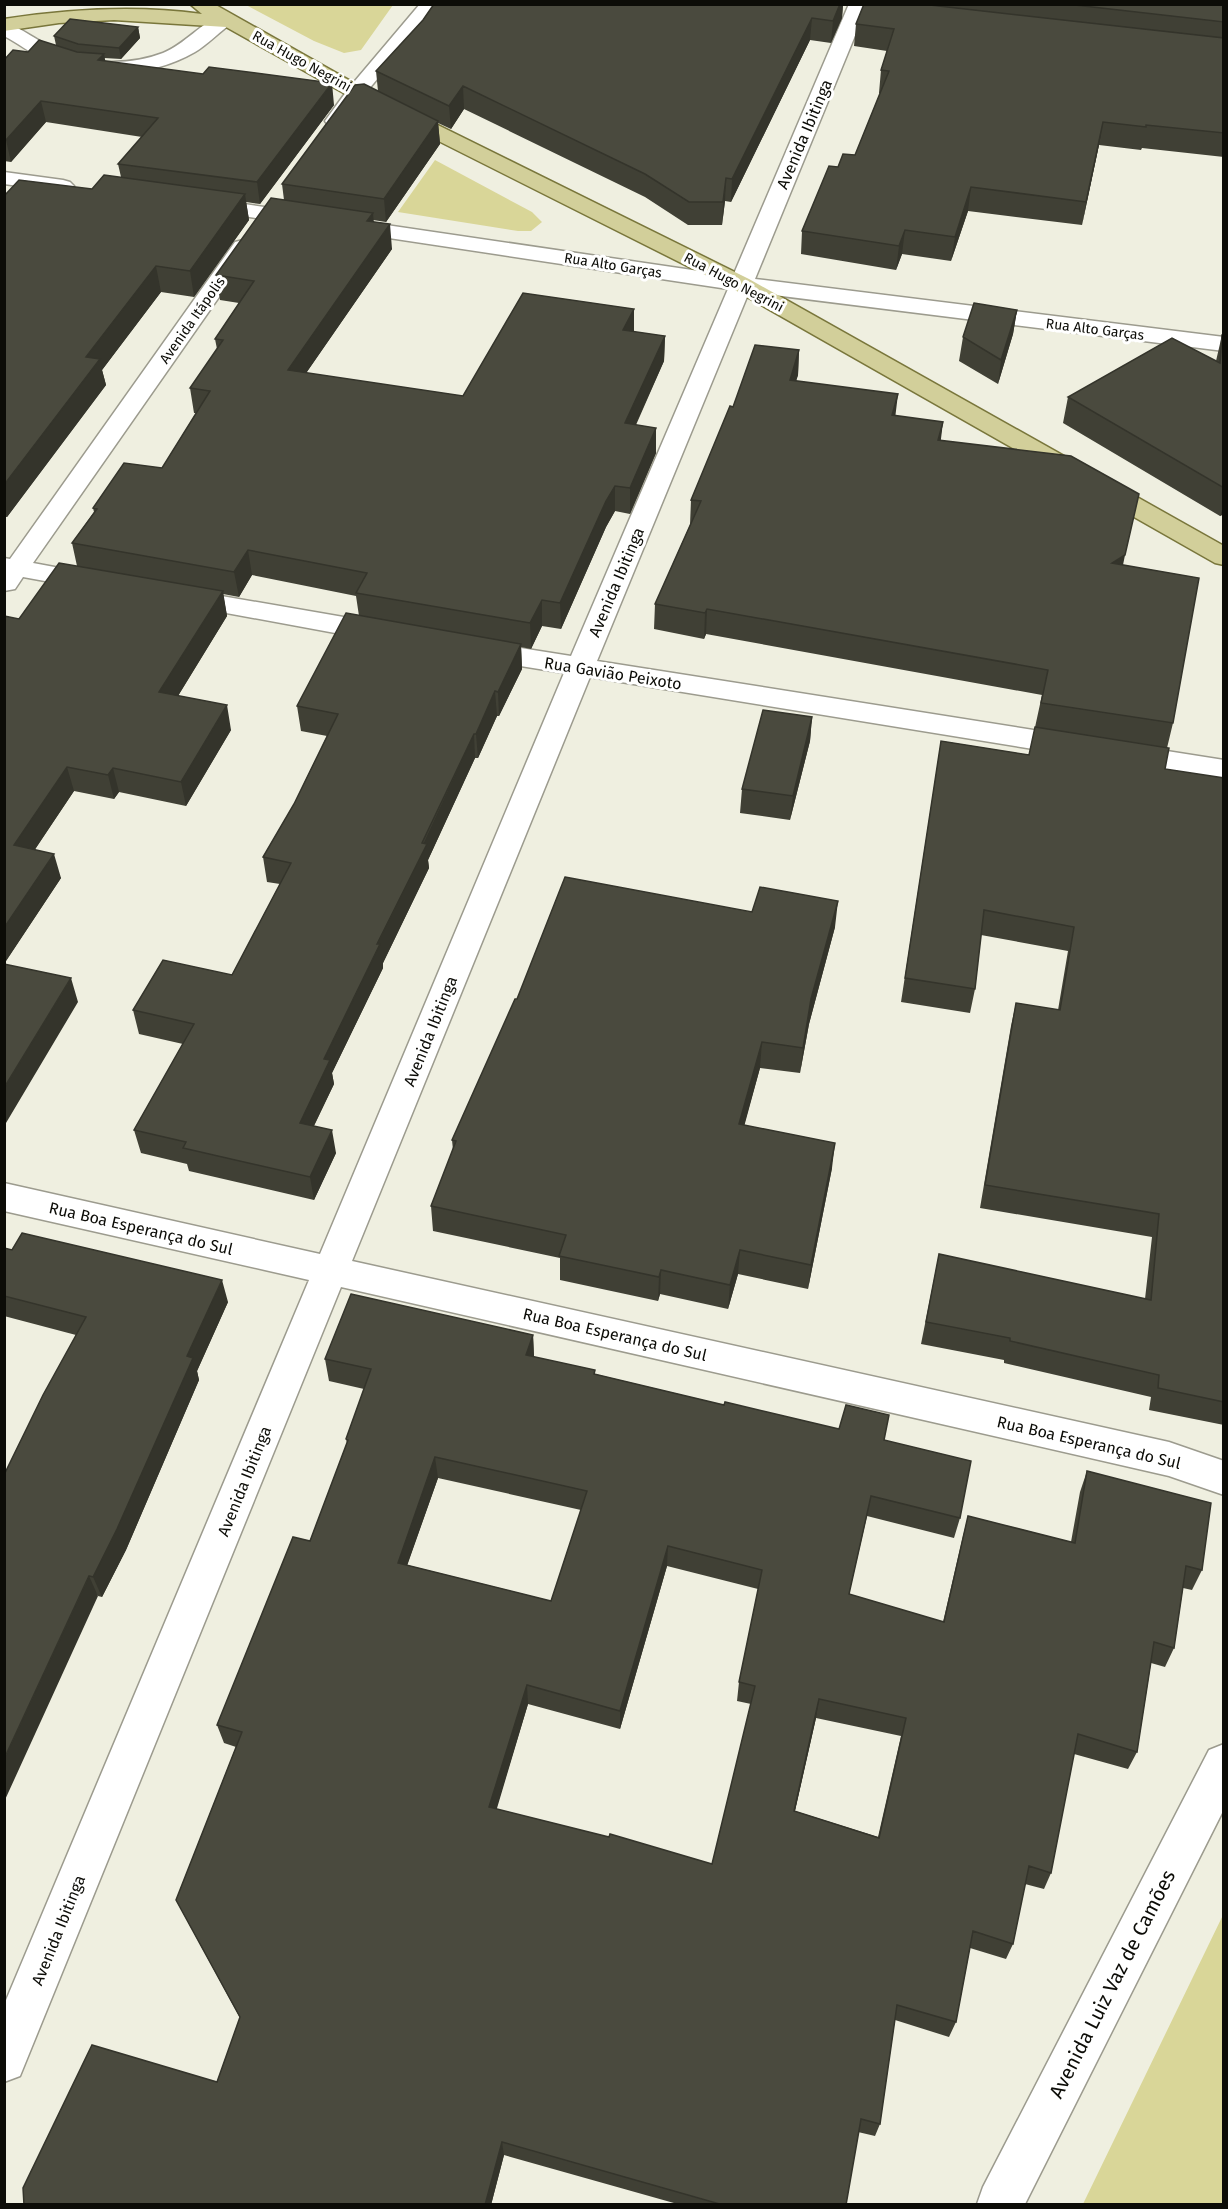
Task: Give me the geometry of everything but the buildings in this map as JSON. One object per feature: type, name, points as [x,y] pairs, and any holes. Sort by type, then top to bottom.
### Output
[{"type":"main road","points":[[8,28],[40,4]]},
{"type":"main road","name":"Rua Hugo Negrini","points":[[199,4],[229,23],[356,92],[741,284],[1224,556]]},
{"type":"main road","name":"Rua Hugo Negrini","points":[[8,28],[63,16],[114,13],[156,14],[229,23]]},
{"type":"street","points":[[322,138],[356,92],[431,4]]},
{"type":"street","name":"Avenida Ibitinga","points":[[4,2060],[580,668],[857,10]]},
{"type":"street","points":[[8,28],[54,56],[72,62],[99,66],[142,66],[188,48],[229,23]]},
{"type":"street","points":[[4,178],[84,189]]},
{"type":"street","name":"Avenida Itápolis","points":[[9,573],[281,194]]},
{"type":"street","name":"Rua Alto Garças","points":[[187,202],[741,284],[1224,345]]},
{"type":"street","points":[[9,573],[122,587]]},
{"type":"street","points":[[158,593],[404,637]]},
{"type":"street","name":"Rua Gavião Peixoto","points":[[451,645],[580,668],[1224,770]]},
{"type":"street","name":"Rua Boa Esperança do Sul","points":[[4,1197],[1169,1459],[1224,1478]]},
{"type":"street","name":"Avenida Luiz Vaz de Camões","points":[[1000,2205],[1220,1777]]},
{"type":"shaded area","points":[[246,5],[393,5],[361,50],[344,53],[314,41]]},
{"type":"shaded area","points":[[435,160],[532,212],[542,222],[531,231],[518,231],[398,212]]},
{"type":"shaded area","points":[[1223,1915],[1223,2204],[1083,2204]]}]
